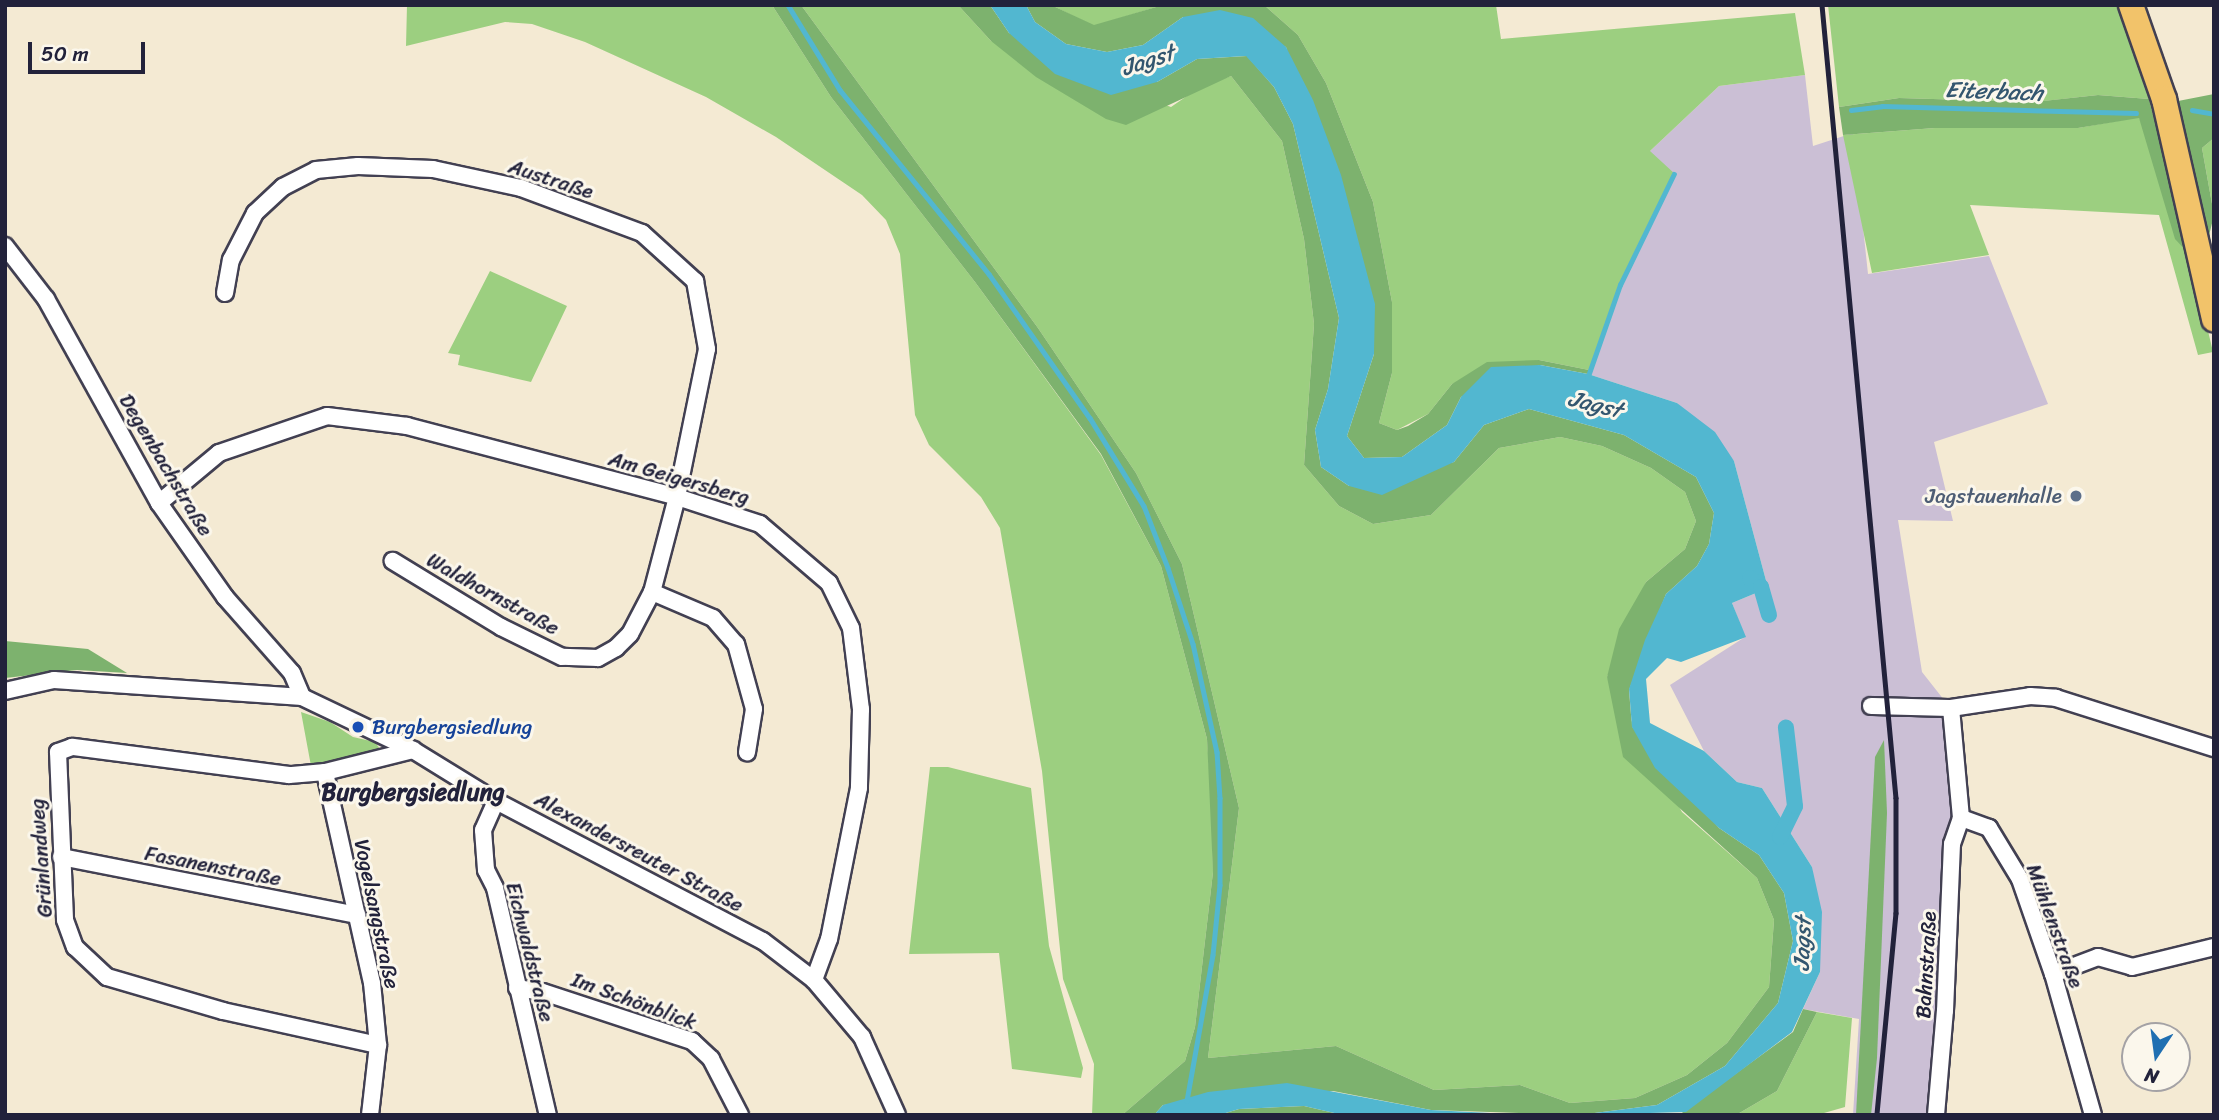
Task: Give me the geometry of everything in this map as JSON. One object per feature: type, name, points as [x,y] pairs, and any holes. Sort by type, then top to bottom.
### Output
[{"type":"main road","points":[[2131,5],[2164,99],[2214,319]]},
{"type":"street","name":"Austraße","points":[[225,293],[232,260],[255,213],[283,187],[316,170],[433,169],[521,188],[642,233],[695,281],[707,349],[677,497]]},
{"type":"street","name":"Degenbachstraße","points":[[5,246],[46,299],[159,503],[225,597],[292,673],[302,697]]},
{"type":"street","name":"Am Geigersberg","points":[[159,503],[219,453],[327,416],[407,426],[677,497],[760,524],[830,583],[851,628],[861,709],[859,789],[829,939],[814,980]]},
{"type":"street","name":"Waldhornstraße","points":[[393,561],[501,627],[562,657],[579,660],[598,657],[616,648],[630,634],[652,592],[677,497]]},
{"type":"street","points":[[652,592],[713,618],[736,644],[754,709],[747,752]]},
{"type":"street","name":"Alexandersreuter Straße","points":[[5,691],[54,680],[302,697],[413,750],[496,802],[763,941],[814,980],[862,1037],[897,1115]]},
{"type":"street","points":[[1871,706],[1951,708],[2030,696],[2056,698],[2214,748]]},
{"type":"street","points":[[1951,708],[1961,818]]},
{"type":"street","name":"Grünlandweg","points":[[325,772],[289,775],[72,747],[58,752],[56,765],[65,920],[75,947],[107,976],[223,1011],[378,1045]]},
{"type":"street","points":[[325,772],[413,750]]},
{"type":"street","name":"Vogelsangstraße","points":[[325,772],[372,983],[378,1045],[370,1115]]},
{"type":"street","name":"Eichwaldstraße","points":[[496,802],[483,830],[486,870],[495,888],[548,1115]]},
{"type":"street","name":"Mühlenstraße","points":[[1961,818],[1989,828],[2020,879],[2053,974],[2093,1115]]},
{"type":"street","name":"Bahnstraße","points":[[1936,1115],[1952,844],[1961,818]]},
{"type":"street","name":"Fasanenstraße","points":[[61,857],[357,915]]},
{"type":"street","points":[[2053,974],[2098,957],[2132,967],[2214,947]]},
{"type":"street","name":"Im Schönblick","points":[[517,988],[543,992],[692,1041],[711,1059],[740,1115]]},
{"type":"shaded area","points":[[1805,75],[1813,146],[1853,133],[1868,274],[1989,256],[2048,404],[1934,442],[1953,521],[1898,520],[1922,672],[1948,705],[1955,839],[1937,1115],[1853,1115],[1859,1019],[1803,1009],[1820,972],[1812,867],[1762,788],[1737,782],[1704,751],[1670,685],[1745,637],[1732,603],[1768,588],[1734,461],[1677,403],[1588,374],[1621,285],[1650,151],[1719,86]]},
{"type":"green space","points":[[407,5],[772,5],[831,97],[975,282],[1101,455],[1161,566],[1207,739],[1212,809],[1213,872],[1195,1027],[1185,1061],[1122,1115],[1092,1115],[1094,1064],[1063,979],[1042,771],[1000,528],[981,497],[929,445],[915,415],[900,254],[886,220],[862,195],[776,137],[706,97],[585,42],[532,24],[505,22],[406,46]]},
{"type":"green space","points":[[772,5],[801,5],[1038,328],[1136,473],[1182,564],[1239,808],[1208,1058],[1336,1046],[1434,1090],[1520,1085],[1570,1103],[1635,1098],[1687,1075],[1727,1043],[1769,987],[1774,920],[1757,878],[1623,757],[1607,677],[1619,629],[1646,582],[1685,549],[1696,521],[1685,492],[1651,468],[1602,446],[1560,437],[1499,448],[1431,515],[1373,524],[1339,506],[1304,465],[1314,324],[1304,239],[1282,141],[1231,76],[1126,125],[1106,119],[1036,77],[991,41],[958,5],[990,5],[1009,33],[1157,82],[1197,59],[1247,56],[1274,87],[1293,124],[1339,318],[1328,389],[1315,430],[1321,467],[1349,486],[1454,462],[1484,425],[1529,409],[1624,435],[1696,477],[1714,513],[1709,544],[1697,566],[1666,594],[1629,690],[1632,727],[1719,828],[1759,855],[1784,893],[1793,941],[1778,1003],[1725,1066],[1657,1105],[1579,1115],[1431,1110],[1333,1091],[1163,1105],[1154,1115],[1122,1115],[1185,1061],[1195,1027],[1213,872],[1207,739],[1161,566],[1101,454],[975,282],[831,97]]},
{"type":"green space","points":[[801,5],[958,5],[991,41],[1171,107],[1200,87],[1231,76],[1282,141],[1304,239],[1314,324],[1304,465],[1339,506],[1373,524],[1431,515],[1499,448],[1560,437],[1602,446],[1651,468],[1685,492],[1696,521],[1685,549],[1646,582],[1607,677],[1682,812],[1757,878],[1774,920],[1769,987],[1727,1043],[1687,1075],[1635,1098],[1570,1103],[1520,1085],[1434,1090],[1336,1046],[1208,1058],[1239,808],[1182,564],[1136,473],[1038,328]]},
{"type":"green space","points":[[1026,5],[1051,5],[1094,25],[1163,5],[1264,5],[1298,35],[1326,83],[1373,202],[1392,302],[1392,373],[1379,423],[1397,430],[1408,426],[1428,414],[1452,384],[1487,362],[1539,360],[1589,370],[1588,374],[1540,365],[1461,397],[1447,425],[1402,457],[1364,458],[1347,436],[1374,354],[1286,47],[1183,17],[1143,45],[1107,52],[1066,44],[1035,22]]},
{"type":"green space","points":[[1051,5],[1163,5],[1094,26]]},
{"type":"green space","points":[[1264,5],[1496,5],[1501,39],[1795,13],[1805,75],[1719,86],[1650,151],[1675,174],[1621,285],[1589,370],[1539,360],[1452,384],[1428,414],[1397,430],[1379,423],[1392,373],[1392,302],[1373,202],[1326,83],[1298,35]]},
{"type":"green space","points":[[1828,5],[2119,5],[2149,99],[2098,95],[2035,102],[1899,98],[1839,107]]},
{"type":"green space","points":[[2214,94],[2214,138],[2202,148],[2214,215],[2206,248],[2173,102]]},
{"type":"green space","points":[[2098,95],[2149,99],[2190,255],[2175,239],[2139,118],[2078,128],[1935,128],[1843,135],[1839,107],[1899,98],[2034,102]]},
{"type":"green space","points":[[2139,117],[2190,255],[2213,352],[2198,355],[2159,215],[1970,205],[1989,255],[1872,273],[1843,135],[1935,128],[2078,128]]},
{"type":"green space","points":[[2214,138],[2214,215],[2202,148]]},
{"type":"green space","points":[[490,271],[567,306],[531,382],[458,365],[460,355],[448,353]]},
{"type":"green space","points":[[5,641],[88,649],[127,673],[77,670],[5,678]]},
{"type":"green space","points":[[301,712],[330,722],[353,737],[375,742],[380,749],[311,766]]},
{"type":"green space","points":[[1884,740],[1887,813],[1877,1058],[1871,1115],[1856,1115],[1875,757]]},
{"type":"green space","points":[[930,767],[948,767],[1031,788],[1049,946],[1083,1068],[1081,1078],[1012,1069],[999,953],[909,954]]},
{"type":"green space","points":[[1803,1009],[1817,1012],[1777,1091],[1736,1115],[1679,1115],[1793,1032]]},
{"type":"green space","points":[[1817,1012],[1852,1018],[1845,1107],[1817,1115],[1736,1115],[1777,1091]]},
{"type":"green space","points":[[1304,1106],[1343,1115],[1219,1115],[1239,1109]]},
{"type":"water","name":"Jagst","points":[[990,5],[1026,5],[1035,22],[1066,44],[1107,52],[1143,45],[1183,17],[1220,10],[1253,18],[1286,47],[1313,100],[1341,175],[1375,304],[1374,354],[1347,436],[1364,458],[1402,457],[1447,425],[1461,397],[1491,367],[1540,365],[1588,374],[1677,403],[1715,432],[1734,461],[1768,588],[1732,603],[1746,637],[1681,662],[1667,658],[1646,679],[1650,723],[1704,751],[1737,782],[1762,788],[1812,867],[1822,912],[1820,972],[1792,1032],[1686,1112],[1579,1115],[1657,1105],[1725,1066],[1778,1003],[1793,941],[1784,893],[1759,855],[1719,828],[1655,768],[1632,727],[1629,689],[1645,640],[1666,594],[1697,566],[1709,544],[1714,513],[1696,477],[1624,435],[1529,409],[1484,425],[1454,462],[1382,495],[1349,486],[1321,467],[1315,430],[1328,389],[1339,318],[1293,124],[1274,87],[1246,56],[1197,59],[1157,82],[1111,95],[1055,74],[1009,33]]},
{"type":"water","points":[[1287,1083],[1431,1110],[1533,1115],[1343,1115],[1304,1106],[1239,1109],[1219,1115],[1154,1115],[1163,1105],[1208,1092]]},
{"type":"waterway","points":[[788,5],[840,90],[989,274],[1090,418],[1144,506],[1168,568],[1193,644],[1217,752],[1220,798],[1220,885],[1213,955],[1187,1101]]},
{"type":"waterway","name":"Eiterbach","points":[[1851,110],[1882,106],[2136,113]]},
{"type":"waterway","name":"Eiterbach","points":[[2192,110],[2214,114]]},
{"type":"waterway","name":"Eiterbach","points":[[1587,379],[1620,285],[1674,174]]},
{"type":"waterway","points":[[1750,578],[1761,587],[1769,615]]},
{"type":"waterway","points":[[1780,837],[1795,806],[1786,728]]},
{"type":"railway","points":[[1822,5],[1896,798],[1896,913],[1877,1115]]},
{"type":"place","name":"Jagstauenhalle","points":[[2076,496]]},
{"type":"place","name":"Burgbergsiedlung","points":[[358,727]]},
{"type":"district","name":"Burgbergsiedlung","points":[[413,793]]}]
